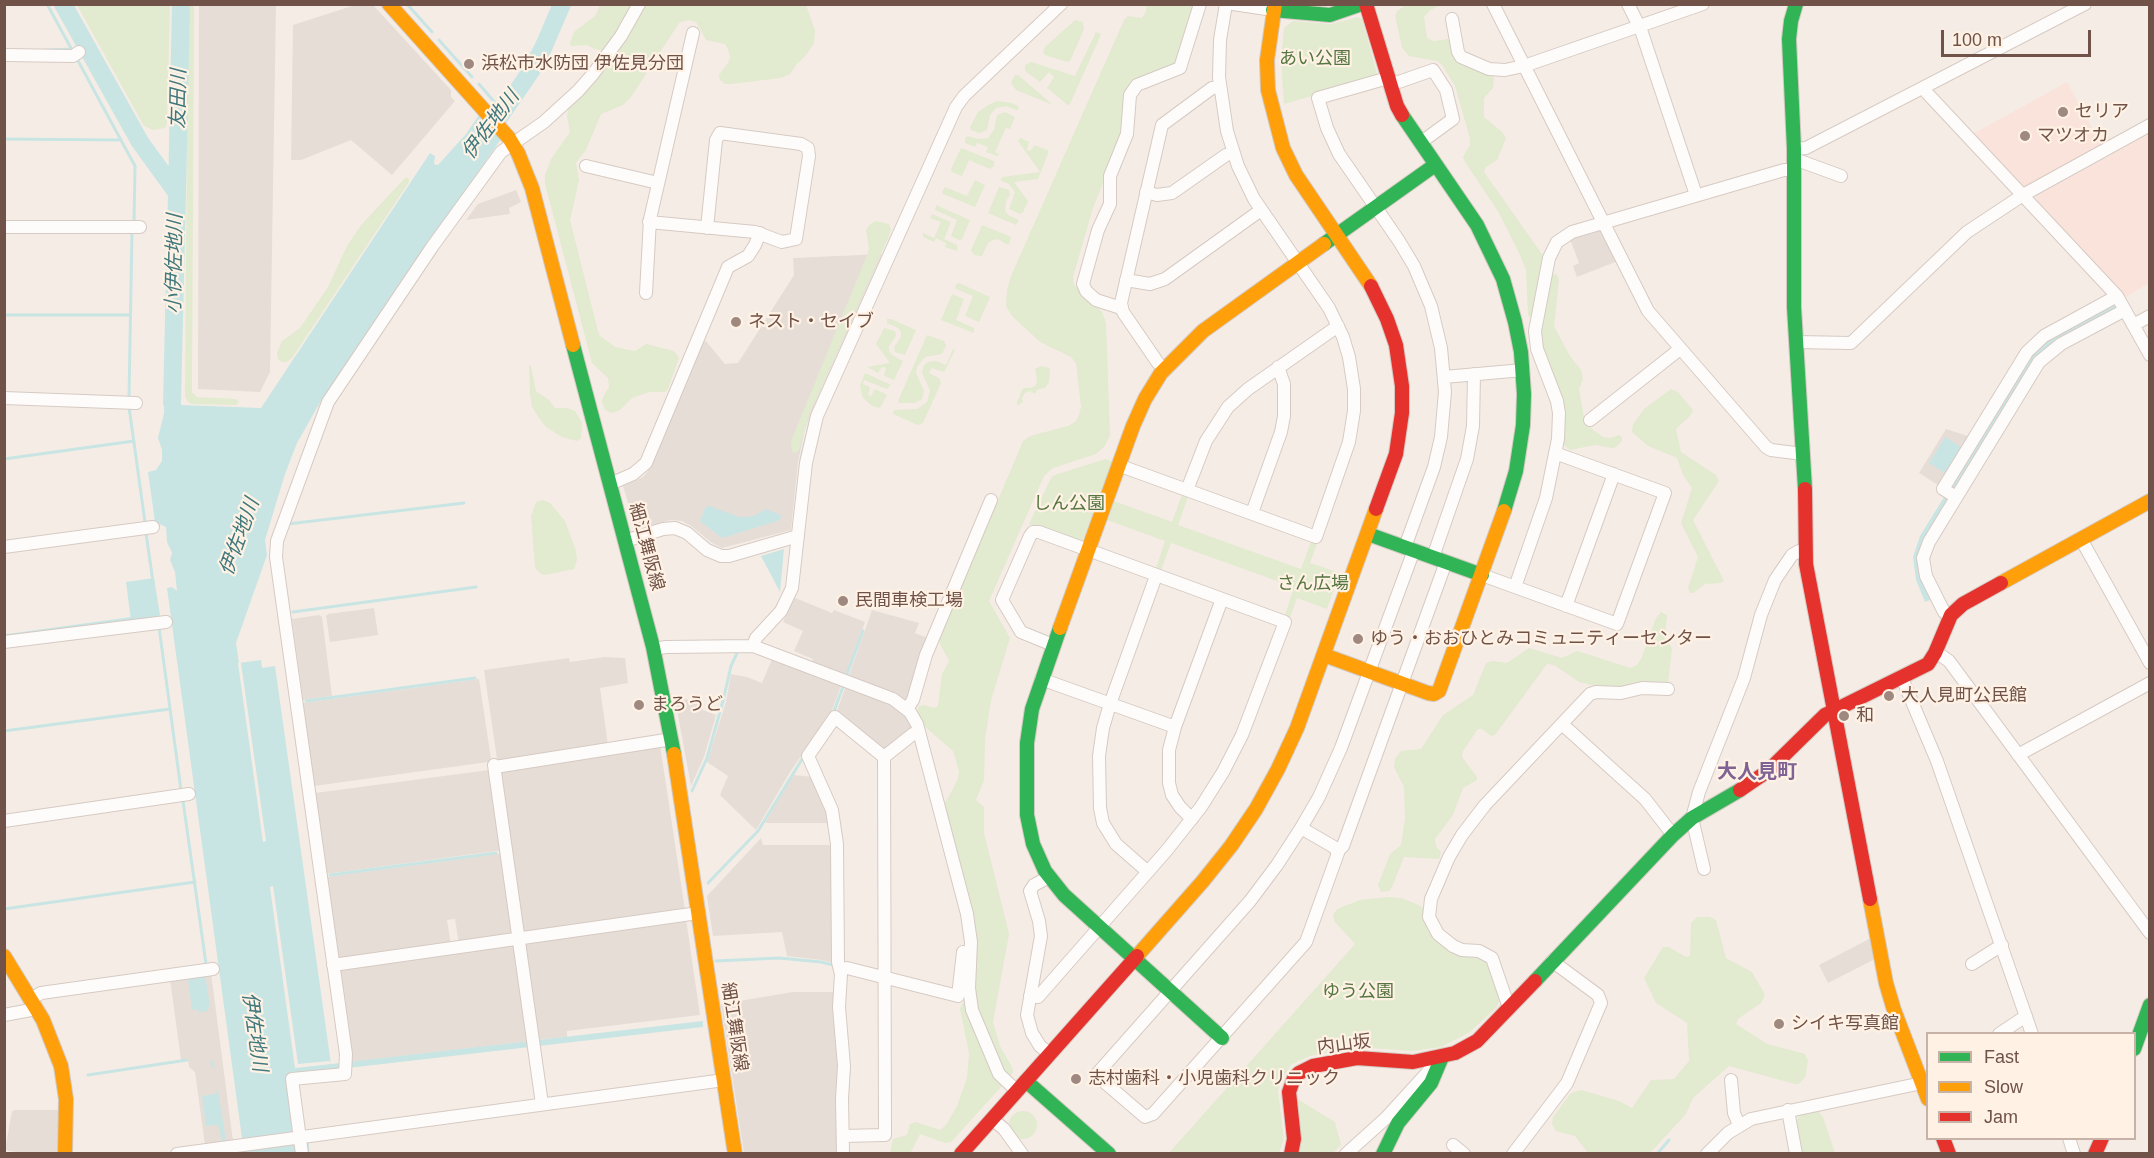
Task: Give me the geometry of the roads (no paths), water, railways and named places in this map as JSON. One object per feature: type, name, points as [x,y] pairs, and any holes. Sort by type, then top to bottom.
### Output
[{"type":"street","name":"細江舞阪線","points":[[389,4],[509,139],[532,188],[654,650],[672,740],[735,1154]]},
{"type":"street","points":[[302,1154],[292,1079],[345,1074],[346,1054],[276,557],[277,541],[325,409],[332,396],[509,139],[544,122],[578,91],[608,55],[639,4]]},
{"type":"street","points":[[753,646],[756,638],[781,611],[794,579],[806,463],[817,416],[956,107],[964,96],[1061,4]]},
{"type":"street","points":[[1165,369],[1158,363],[1121,308],[1096,300],[1086,291],[1083,284],[1096,236],[1110,204],[1110,176],[1127,134],[1130,95],[1137,85],[1180,69],[1200,4]]},
{"type":"street","points":[[1213,4],[1274,7],[1324,15],[1343,12],[1364,4],[1389,82],[1404,119],[1477,225],[1503,279],[1515,322],[1523,370],[1523,417],[1516,471],[1503,516],[1439,691],[1434,694],[1428,693],[1324,655]]},
{"type":"street","points":[[1493,4],[1648,311],[1766,447],[1771,450],[1803,454]]},
{"type":"street","points":[[1628,4],[1639,26],[1696,195]]},
{"type":"street","points":[[1452,19],[1461,57],[1489,69],[1505,70],[1524,66],[1703,4]]},
{"type":"street","points":[[1707,1154],[1728,1133],[1751,1119],[1925,1081],[1886,982],[1807,574],[1806,502],[1796,342],[1794,160],[1789,39],[1796,4]]},
{"type":"street","points":[[1515,587],[1544,506],[1559,426],[1557,401],[1535,340],[1536,322],[1549,258],[1557,242],[1572,232],[1603,222],[1784,170],[1806,148],[2085,4]]},
{"type":"street","points":[[1118,465],[1316,537],[1347,453],[1353,421],[1354,389],[1352,368],[1338,326],[1329,308],[1261,210],[1246,183],[1226,124],[1220,87],[1220,40],[1228,5]]},
{"type":"street","points":[[961,1154],[1213,870],[1248,822],[1288,749],[1390,473],[1399,440],[1402,413],[1401,372],[1396,345],[1382,307],[1369,283],[1293,169],[1283,148],[1268,90],[1268,45],[1274,7]]},
{"type":"street","points":[[646,293],[649,222],[693,33]]},
{"type":"street","points":[[4,55],[73,56],[79,52]]},
{"type":"street","points":[[1301,828],[1334,847],[1337,852],[1306,942],[1153,1114],[1145,1117],[1096,1075],[1255,895],[1301,828],[1338,757],[1370,672],[1438,452],[1445,407],[1444,377],[1438,334],[1426,292],[1407,253],[1336,148],[1318,99],[1433,70],[1446,90],[1453,119],[1420,143]]},
{"type":"street","points":[[1121,308],[1161,125],[1212,88],[1220,87]]},
{"type":"street","points":[[1924,87],[1927,93],[2117,296],[2150,355]]},
{"type":"street","points":[[1796,342],[1851,343],[1962,236],[2023,195],[2150,125]]},
{"type":"street","points":[[649,222],[707,228],[760,233],[782,242],[796,239],[809,152],[805,145],[720,133],[716,140],[707,228]]},
{"type":"street","points":[[1146,192],[1157,195],[1172,193],[1226,155],[1234,153]]},
{"type":"street","points":[[1794,160],[1841,176]]},
{"type":"street","points":[[1222,1038],[1064,895],[1049,877],[1033,844],[1026,814],[1026,743],[1032,709],[1138,412],[1165,369],[1203,331],[1435,165]]},
{"type":"street","points":[[586,166],[658,183]]},
{"type":"street","points":[[1126,280],[1142,284],[1158,282],[1261,210]]},
{"type":"street","points":[[4,227],[140,227]]},
{"type":"street","points":[[610,484],[633,474],[646,463],[728,267],[748,256],[760,233]]},
{"type":"street","points":[[1956,497],[1943,489],[2027,352],[2044,336],[2117,296]]},
{"type":"street","points":[[1950,617],[1944,612],[1926,576],[1923,558],[1929,542],[2039,362],[2061,344],[2125,310]]},
{"type":"street","points":[[2133,325],[2150,316]]},
{"type":"street","points":[[1187,490],[1206,441],[1220,418],[1238,398],[1338,326]]},
{"type":"street","points":[[1590,420],[1680,349]]},
{"type":"street","points":[[1252,513],[1281,432],[1284,416],[1284,384],[1278,367]]},
{"type":"street","points":[[1444,377],[1523,370]]},
{"type":"street","points":[[1337,852],[1343,846],[1402,684],[1440,560],[1467,459],[1473,426],[1474,374]]},
{"type":"street","points":[[4,398],[136,403]]},
{"type":"street","points":[[1368,534],[1617,624],[1665,493],[1555,453]]},
{"type":"street","points":[[1566,606],[1614,474]]},
{"type":"street","points":[[908,709],[914,700],[924,661],[991,500]]},
{"type":"street","points":[[2150,501],[1963,604],[1950,617],[1936,652],[1949,661],[2150,933]]},
{"type":"street","points":[[4,547],[153,527]]},
{"type":"street","points":[[625,541],[663,529],[675,528],[687,533],[707,550],[722,556],[729,556],[798,536]]},
{"type":"street","points":[[1030,996],[1038,997],[1192,819],[1219,778],[1242,735],[1285,622],[1039,532],[1033,532],[1003,596],[1003,605],[1021,632],[1053,645]]},
{"type":"street","points":[[2081,539],[2150,663]]},
{"type":"street","points":[[1704,869],[1692,818],[1699,792],[1744,678],[1761,615],[1775,580],[1792,555],[1805,551]]},
{"type":"street","points":[[1148,872],[1111,837],[1101,816],[1100,746],[1110,704],[1156,576]]},
{"type":"street","points":[[1192,819],[1175,801],[1169,787],[1169,750],[1175,727],[1222,599]]},
{"type":"street","points":[[4,642],[166,622]]},
{"type":"street","points":[[654,650],[666,647],[753,646],[893,699],[908,709],[914,717],[919,732],[967,914],[970,942],[969,988],[972,1010],[999,1074],[1021,1086],[1108,1154]]},
{"type":"street","name":"内山坂","points":[[1291,1154],[1294,1133],[1289,1092],[1294,1078],[1306,1068],[1357,1058],[1413,1062],[1442,1057],[1477,1041],[1673,835],[1692,818],[1768,771],[1833,710],[1922,668],[1936,652]]},
{"type":"street","points":[[1902,678],[1937,761],[2031,1032]]},
{"type":"street","points":[[1041,679],[1175,727]]},
{"type":"street","points":[[2018,755],[2150,683]]},
{"type":"street","points":[[1512,1006],[1507,1002],[1492,958],[1479,951],[1458,948],[1445,940],[1429,917],[1429,907],[1449,857],[1462,835],[1485,805],[1593,692],[1621,693],[1642,688],[1668,689]]},
{"type":"street","points":[[843,1154],[844,1066],[839,1007],[837,844],[832,810],[808,756],[835,717],[884,757]]},
{"type":"street","points":[[1562,724],[1645,799],[1673,835]]},
{"type":"street","points":[[884,757],[913,734],[919,732]]},
{"type":"street","points":[[542,1104],[495,766],[672,740]]},
{"type":"street","points":[[843,1136],[885,1135],[884,757]]},
{"type":"street","points":[[4,821],[189,794]]},
{"type":"street","points":[[1049,877],[1034,885],[1030,891],[1041,936],[1027,1015],[1029,1027],[1041,1046],[1050,1054]]},
{"type":"street","points":[[333,965],[698,913]]},
{"type":"street","points":[[840,970],[847,968],[958,996],[965,931],[969,931]]},
{"type":"street","points":[[1972,964],[2002,945]]},
{"type":"street","points":[[4,956],[50,1035],[61,1066],[66,1099],[64,1154]]},
{"type":"street","points":[[1514,1154],[1567,1083],[1601,1003],[1598,995],[1552,962]]},
{"type":"street","points":[[4,1015],[31,1010],[33,1003],[41,993],[213,969]]},
{"type":"street","points":[[2136,1044],[2149,1009]]},
{"type":"street","points":[[2002,1032],[2026,1016]]},
{"type":"street","points":[[1346,1154],[1386,1118],[1442,1057]]},
{"type":"street","points":[[1383,1154],[1398,1123],[1431,1083],[1442,1057]]},
{"type":"street","points":[[177,1154],[724,1080]]},
{"type":"street","points":[[1731,1080],[1734,1113],[1739,1125]]},
{"type":"street","points":[[1788,1110],[1796,1154]]},
{"type":"street","points":[[992,1119],[1004,1129],[1022,1154]]},
{"type":"street","points":[[2095,1154],[2101,1140]]},
{"type":"street","points":[[1453,1145],[1464,1154]]},
{"type":"water","points":[[481,112],[503,136],[322,399],[297,443],[265,540],[267,555],[236,643],[239,663],[261,660],[262,668],[275,666],[331,1064],[340,1063],[341,1069],[288,1075],[299,1153],[244,1153],[167,588],[172,587],[177,591],[175,572],[170,560],[172,553],[167,542],[166,527],[155,522],[148,472],[156,470],[162,461],[162,450],[158,438],[164,413],[164,398],[172,380],[178,390],[181,405],[261,408],[430,153],[435,156],[434,164],[438,165],[466,134]]},
{"type":"water","points":[[2116,303],[2119,308],[2059,341],[1954,492],[1949,489],[2031,356],[2047,341]]},
{"type":"water","points":[[1945,437],[1961,447],[1945,473],[1929,463]]},
{"type":"water","points":[[1946,494],[1951,497],[1921,578],[1930,600],[1925,602],[1916,580],[1913,557],[1920,536]]},
{"type":"water","points":[[709,506],[739,517],[754,516],[766,509],[781,515],[780,520],[722,538],[700,521],[705,508]]},
{"type":"water","points":[[784,549],[780,592],[761,556]]},
{"type":"water","points":[[154,578],[160,615],[131,621],[126,582]]},
{"type":"water","points":[[205,974],[210,1007],[207,1008],[208,1011],[198,1012],[198,1009],[192,1010],[188,979]]},
{"type":"water","points":[[703,1021],[703,1027],[539,1046],[538,1040]]},
{"type":"water","points":[[529,1041],[530,1047],[348,1068],[348,1062]]},
{"type":"water","points":[[215,1091],[218,1091],[226,1140],[222,1141],[218,1125],[206,1126],[202,1096],[215,1094]]},
{"type":"waterway","points":[[47,4],[72,50]]},
{"type":"waterway","name":"小伊佐地川","points":[[63,4],[140,142],[177,193],[172,403]]},
{"type":"waterway","name":"友田川","points":[[177,193],[181,4]]},
{"type":"waterway","points":[[407,4],[432,32]]},
{"type":"waterway","name":"伊佐地川","points":[[487,135],[531,71],[562,4]]},
{"type":"waterway","points":[[439,40],[472,77]]},
{"type":"waterway","points":[[45,50],[71,49]]},
{"type":"waterway","points":[[77,59],[135,166],[134,222]]},
{"type":"waterway","points":[[479,84],[503,112]]},
{"type":"waterway","points":[[4,139],[120,140]]},
{"type":"waterway","points":[[129,396],[132,232]]},
{"type":"waterway","points":[[4,315],[130,315]]},
{"type":"waterway","points":[[129,407],[145,522]]},
{"type":"waterway","points":[[801,459],[810,422]]},
{"type":"waterway","points":[[4,459],[134,441]]},
{"type":"waterway","points":[[288,524],[464,503]]},
{"type":"waterway","points":[[146,533],[153,582]]},
{"type":"waterway","points":[[293,612],[476,587]]},
{"type":"waterway","points":[[4,636],[135,618]]},
{"type":"waterway","points":[[159,627],[181,790]]},
{"type":"waterway","points":[[846,677],[863,631]]},
{"type":"waterway","points":[[692,791],[707,758],[731,666],[738,651]]},
{"type":"waterway","points":[[306,701],[475,678]]},
{"type":"waterway","points":[[833,714],[844,684]]},
{"type":"waterway","points":[[4,731],[170,709]]},
{"type":"waterway","points":[[708,883],[758,831],[804,756]]},
{"type":"waterway","points":[[183,801],[206,964]]},
{"type":"waterway","points":[[330,875],[496,853]]},
{"type":"waterway","points":[[4,909],[195,882]]},
{"type":"waterway","points":[[716,961],[779,958],[833,965]]},
{"type":"waterway","points":[[88,1075],[187,1060]]},
{"type":"waterway","points":[[212,1062],[213,1066]]},
{"type":"waterway","points":[[307,1140],[308,1154]]},
{"type":"waterway","points":[[1657,1154],[1669,1140]]},
{"type":"place","name":"浜松市水防団 伊佐見分団","points":[[469,64]]},
{"type":"place","name":"セリア","points":[[2063,112]]},
{"type":"place","name":"マツオカ","points":[[2025,136]]},
{"type":"place","name":"ネスト・セイブ","points":[[736,322]]},
{"type":"place","name":"民間車検工場","points":[[843,601]]},
{"type":"place","name":"ゆう・おおひとみコミュニティーセンター","points":[[1358,639]]},
{"type":"place","name":"大人見町公民館","points":[[1889,696]]},
{"type":"place","name":"まろうど","points":[[639,705]]},
{"type":"place","name":"和","points":[[1844,716]]},
{"type":"place","name":"シイキ写真館","points":[[1779,1024]]},
{"type":"place","name":"志村歯科・小児歯科クリニック","points":[[1076,1079]]},
{"type":"district","name":"大人見町","points":[[1757,772]]},
{"type":"park label","name":"あい公園","points":[[1315,59]]},
{"type":"park label","name":"しん公園","points":[[1069,504]]},
{"type":"park label","name":"さん広場","points":[[1313,584]]},
{"type":"park label","name":"ゆう公園","points":[[1358,992]]}]
